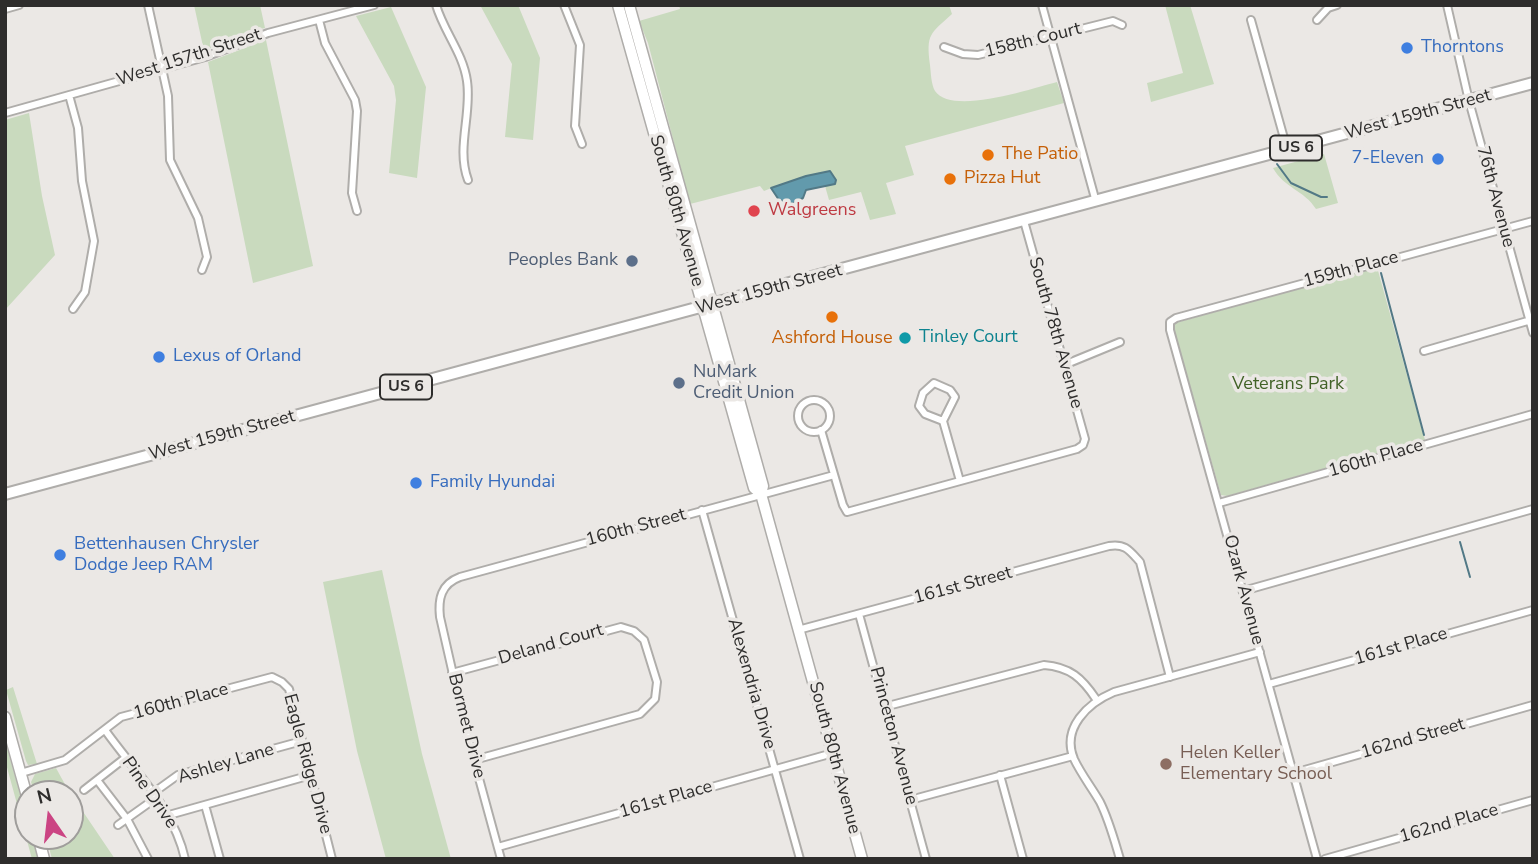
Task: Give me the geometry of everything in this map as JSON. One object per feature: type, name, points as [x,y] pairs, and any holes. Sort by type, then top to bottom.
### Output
[{"type":"main road","name":"West 159th Street","points":[[5,494],[1533,83]]},
{"type":"street","points":[[5,9],[19,5]]},
{"type":"street","points":[[148,5],[169,96],[170,160],[198,218],[207,257],[202,270]]},
{"type":"street","name":"West 157th Street","points":[[6,110],[205,57],[268,33],[374,5]]},
{"type":"street","points":[[436,5],[442,26],[461,57],[467,76],[463,160],[468,180]]},
{"type":"street","points":[[564,5],[580,45],[575,126],[583,144]]},
{"type":"street","name":"South 80th Avenue","points":[[618,5],[708,306]]},
{"type":"street","name":"South 80th Avenue","points":[[629,5],[754,488],[761,494],[862,859]]},
{"type":"street","points":[[1042,5],[1096,202]]},
{"type":"street","points":[[1317,20],[1328,8],[1337,5]]},
{"type":"street","name":"76th Avenue","points":[[1447,5],[1469,101],[1533,333]]},
{"type":"street","points":[[319,20],[325,43],[355,100],[357,111],[352,193],[357,211]]},
{"type":"street","points":[[1251,20],[1288,150]]},
{"type":"street","name":"158th Court","points":[[944,47],[963,54],[978,55],[1113,21],[1122,25]]},
{"type":"street","points":[[69,95],[78,128],[82,181],[94,241],[85,292],[73,309]]},
{"type":"street","name":"South 78th Avenue","points":[[960,481],[1077,449],[1083,445],[1085,439],[1024,221]]},
{"type":"street","name":"159th Place","points":[[1170,322],[1175,318],[1533,221]]},
{"type":"street","points":[[1424,351],[1531,320]]},
{"type":"street","name":"Ozark Avenue","points":[[1170,322],[1170,330],[1317,859]]},
{"type":"street","points":[[1064,365],[1120,342]]},
{"type":"street","points":[[821,430],[847,512],[960,481],[943,421],[955,397],[950,390],[934,383],[923,393],[919,406],[925,414],[943,421]]},
{"type":"street","points":[[807,402],[823,403],[829,412],[828,422],[821,430],[807,430],[800,423],[800,409],[807,402]]},
{"type":"street","name":"160th Place","points":[[1219,503],[1533,414]]},
{"type":"street","name":"160th Street","points":[[442,591],[452,580],[460,577],[834,475]]},
{"type":"street","points":[[1243,592],[1533,509]]},
{"type":"street","name":"Alexendria Drive","points":[[702,510],[800,859]]},
{"type":"street","name":"161st Street","points":[[799,630],[1121,545],[1140,562],[1170,677]]},
{"type":"street","name":"Bormet Drive","points":[[442,591],[439,598],[440,617],[452,673],[501,859]]},
{"type":"street","name":"161st Place","points":[[1269,684],[1533,610]]},
{"type":"street","name":"Princeton Avenue","points":[[859,614],[926,859]]},
{"type":"street","name":"Deland Court","points":[[452,673],[621,627],[634,631],[645,640],[657,682],[655,699],[640,714],[474,760]]},
{"type":"street","points":[[1120,859],[1107,817],[1073,756],[1072,736],[1085,709],[1096,699],[1121,689],[1259,652]]},
{"type":"street","points":[[884,707],[1044,665],[1063,667],[1072,672],[1081,678],[1096,699]]},
{"type":"street","name":"160th Place","points":[[21,773],[65,760],[121,718],[272,677]]},
{"type":"street","name":"Eagle Ridge Drive","points":[[272,677],[289,689],[332,859]]},
{"type":"street","name":"162nd Street","points":[[1294,773],[1533,705]]},
{"type":"street","points":[[5,717],[23,780]]},
{"type":"street","name":"Pine Drive","points":[[105,730],[169,815],[180,838],[185,859]]},
{"type":"street","name":"Ashley Lane","points":[[118,825],[178,775],[302,741]]},
{"type":"street","name":"161st Place","points":[[498,847],[833,753]]},
{"type":"street","points":[[910,800],[1073,756]]},
{"type":"street","points":[[84,790],[125,758]]},
{"type":"street","points":[[169,815],[311,775]]},
{"type":"street","points":[[1000,775],[1023,859]]},
{"type":"street","points":[[97,780],[127,819],[148,859]]},
{"type":"street","name":"162nd Place","points":[[1325,859],[1533,800]]},
{"type":"street","points":[[205,805],[220,859]]},
{"type":"green space","points":[[194,5],[260,5],[265,28],[250,31],[204,51]]},
{"type":"green space","points":[[480,5],[518,5],[540,58],[533,140],[505,137],[512,64]]},
{"type":"green space","points":[[679,5],[949,5],[952,14],[934,31],[929,41],[935,91],[944,98],[975,101],[1057,82],[1064,103],[905,146],[914,175],[886,183],[896,214],[870,220],[861,192],[829,200],[825,186],[835,184],[779,185],[764,191],[760,186],[690,204],[648,43],[639,21],[680,9]]},
{"type":"green space","points":[[1165,5],[1190,5],[1214,84],[1151,102],[1147,83],[1183,73]]},
{"type":"green space","points":[[391,7],[426,87],[417,178],[389,173],[396,100],[394,86],[356,16]]},
{"type":"green space","points":[[266,40],[313,266],[253,283],[208,62]]},
{"type":"green space","points":[[29,113],[42,196],[55,255],[5,310],[5,120]]},
{"type":"green space","points":[[1324,154],[1338,203],[1316,209],[1273,168]]},
{"type":"green space","name":"Veterans Park","points":[[1377,267],[1425,440],[1227,496],[1221,495],[1174,329],[1175,323]]},
{"type":"green space","points":[[382,570],[422,754],[451,859],[386,859],[357,751],[323,582]]},
{"type":"green space","points":[[13,687],[37,764],[28,765],[26,761],[6,690]]},
{"type":"green space","points":[[5,741],[16,780],[14,793],[5,760]]},
{"type":"green space","points":[[56,768],[63,780],[32,780],[35,774]]},
{"type":"green space","points":[[84,813],[115,859],[52,859],[50,850],[84,850]]},
{"type":"green space","points":[[30,850],[36,850],[38,859],[32,859]]},
{"type":"water","points":[[830,171],[836,180],[835,184],[806,190],[803,198],[792,204],[779,200],[771,188],[806,176]]},
{"type":"waterway","points":[[1277,164],[1291,183],[1321,197],[1327,197]]},
{"type":"waterway","points":[[1381,273],[1424,435]]},
{"type":"waterway","points":[[1460,542],[1470,577]]},
{"type":"place","name":"Thorntons","points":[[1407,48]]},
{"type":"place","name":"The Patio","points":[[988,155]]},
{"type":"place","name":"7-Eleven","points":[[1438,159]]},
{"type":"place","name":"Pizza Hut","points":[[950,179]]},
{"type":"place","name":"Walgreens","points":[[754,211]]},
{"type":"place","name":"Peoples Bank","points":[[632,261]]},
{"type":"place","name":"Ashford House","points":[[832,317]]},
{"type":"place","name":"Tinley Court","points":[[905,338]]},
{"type":"place","name":"Lexus of Orland","points":[[159,357]]},
{"type":"place","name":"NuMark Credit Union","points":[[679,383]]},
{"type":"place","name":"Family Hyundai","points":[[416,483]]},
{"type":"place","name":"Bettenhausen Chrysler Dodge Jeep RAM","points":[[60,555]]},
{"type":"place","name":"Helen Keller Elementary School","points":[[1166,764]]}]
